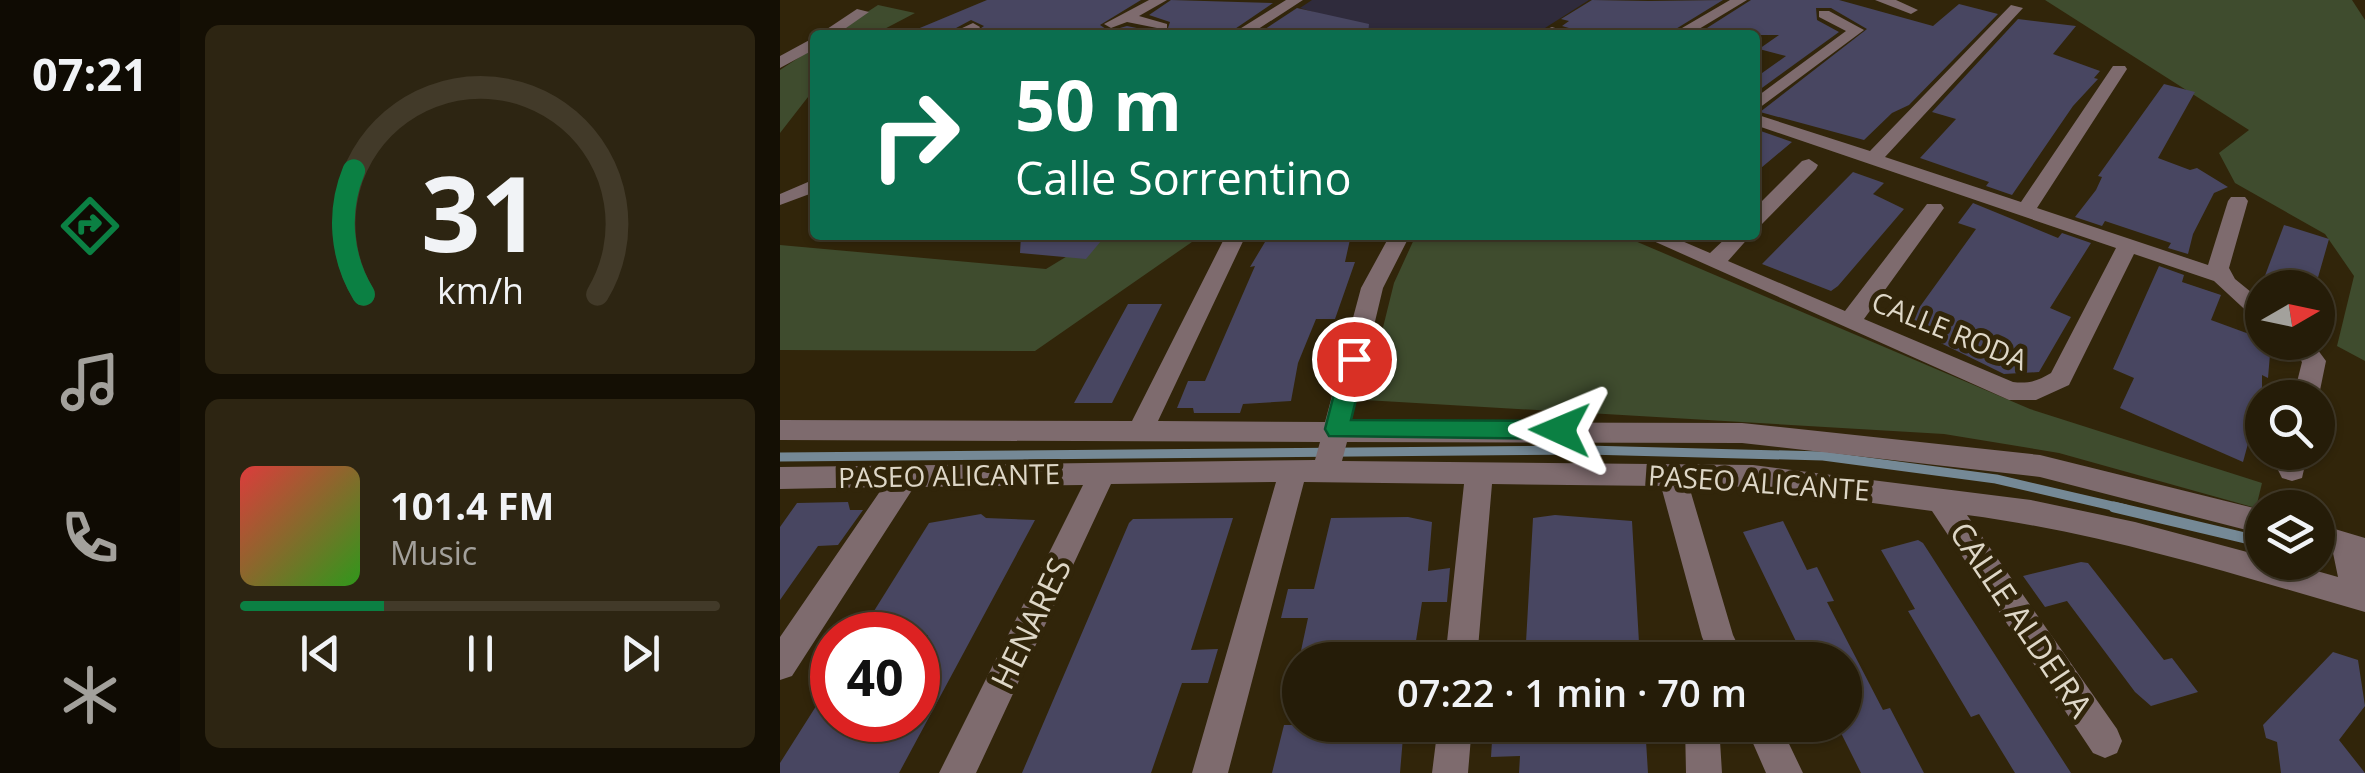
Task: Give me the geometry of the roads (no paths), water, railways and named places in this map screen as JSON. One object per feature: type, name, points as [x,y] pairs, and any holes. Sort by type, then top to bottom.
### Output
[{"type":"street","points":[[1160,0],[1118,21],[1162,27]]},
{"type":"street","points":[[1246,30],[1296,0]]},
{"type":"street","points":[[1698,0],[1733,4]]},
{"type":"street","points":[[1882,0],[1912,10]]},
{"type":"street","points":[[1687,30],[1733,4]]},
{"type":"street","points":[[1875,159],[1881,147],[2016,8]]},
{"type":"street","points":[[834,30],[862,12]]},
{"type":"street","points":[[1760,102],[1856,30],[1824,14]]},
{"type":"street","points":[[966,30],[973,27]]},
{"type":"street","points":[[780,64],[810,45]]},
{"type":"street","points":[[2025,211],[2119,69]]},
{"type":"street","points":[[1760,120],[2220,276],[2245,298]]},
{"type":"street","points":[[1760,215],[1809,165]]},
{"type":"street","points":[[784,200],[810,187]]},
{"type":"street","points":[[2220,276],[2218,268],[2238,201]]},
{"type":"street","points":[[1850,321],[1934,208]]},
{"type":"street","points":[[1141,429],[1234,240]]},
{"type":"street","points":[[1326,471],[1372,288],[1397,240]]},
{"type":"street","name":"CALLE RODA","points":[[1662,240],[2009,391],[2043,390],[2060,378],[2127,246]]},
{"type":"street","points":[[1714,262],[1735,240]]},
{"type":"street","name":"PASEO ALICANTE","points":[[780,430],[1742,432],[2040,466],[2245,518]]},
{"type":"street","points":[[1210,773],[1292,471]]},
{"type":"street","name":"PASEO ALICANTE","points":[[780,478],[1326,471],[1672,474],[1826,482],[2135,534],[2362,597]]},
{"type":"street","name":"HENARES","points":[[957,773],[1103,473]]},
{"type":"street","points":[[1463,642],[1479,473]]},
{"type":"street","points":[[1672,474],[1717,642]]},
{"type":"street","points":[[780,665],[906,476]]},
{"type":"street","name":"CALLE ALDEIRA","points":[[1939,498],[2104,740]]},
{"type":"street","points":[[2343,544],[2362,597]]},
{"type":"street","points":[[1450,773],[1453,742]]},
{"type":"street","points":[[1703,742],[1704,773]]},
{"type":"street","points":[[1770,742],[1785,773]]},
{"type":"waterway","points":[[780,457],[1586,450],[1823,456],[1996,479],[2125,509]]},
{"type":"waterway","points":[[2114,507],[2245,538]]}]
